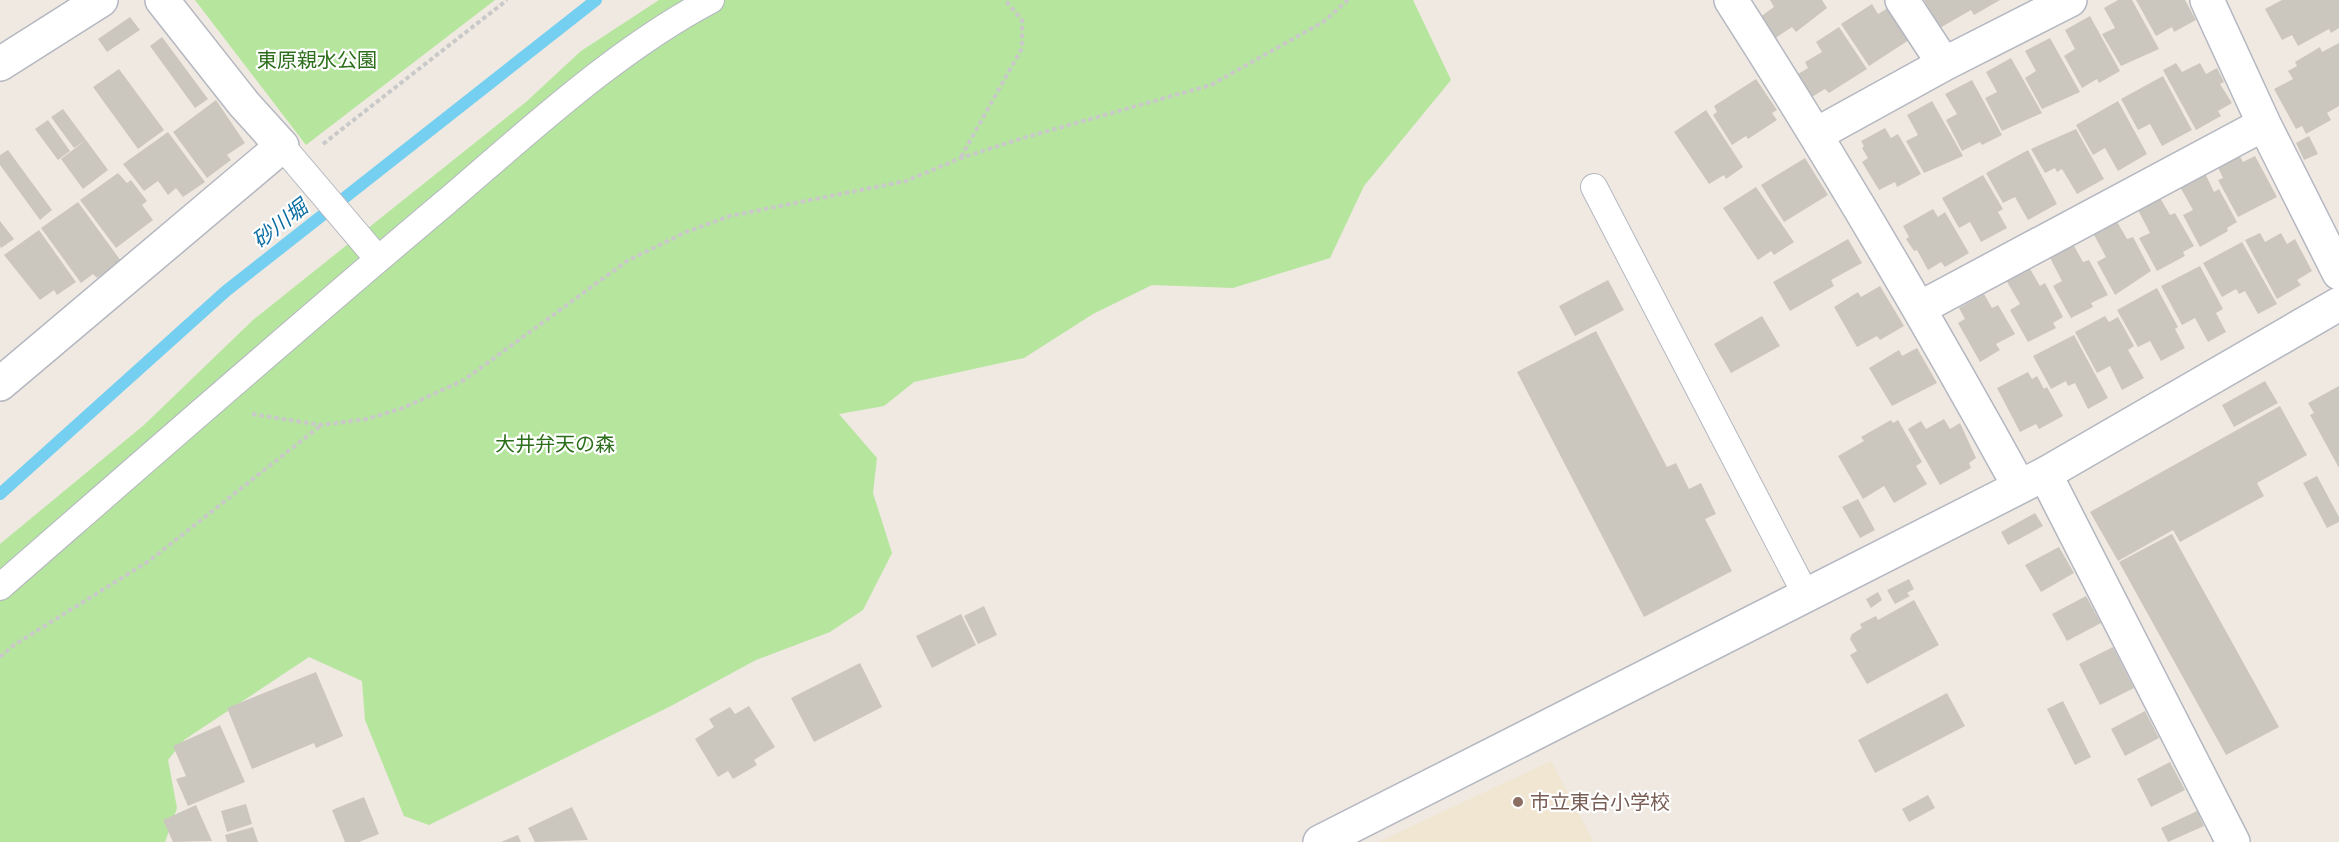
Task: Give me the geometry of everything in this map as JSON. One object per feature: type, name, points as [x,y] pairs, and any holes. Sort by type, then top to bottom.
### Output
[{"type":"street","points":[[0,64],[101,0]]},
{"type":"street","points":[[0,384],[282,146],[244,104],[162,0]]},
{"type":"street","points":[[1731,0],[1817,134],[1920,308],[2032,480],[2233,842]]},
{"type":"street","points":[[1902,0],[1944,64]]},
{"type":"street","points":[[1817,134],[1944,64],[2070,0]]},
{"type":"street","points":[[2206,0],[2264,124],[2339,273]]},
{"type":"street","points":[[1920,308],[2264,124]]},
{"type":"street","points":[[1320,842],[2032,480],[2339,304]]},
{"type":"lane","points":[[0,586],[378,259],[558,108],[669,22],[711,0]]},
{"type":"lane","points":[[282,146],[378,259]]},
{"type":"lane","points":[[1594,187],[1806,595]]},
{"type":"path","points":[[961,158],[1022,48],[1022,20],[1005,0]]},
{"type":"path","points":[[215,401],[263,418],[321,425],[367,418],[403,408],[464,380],[627,261],[686,232],[730,216],[906,181],[961,158],[1211,85],[1323,22],[1348,0]]},
{"type":"path","points":[[0,657],[14,645],[148,561],[321,425]]},
{"type":"shaded area","name":"市立東台小学校","points":[[1551,761],[1594,842],[1378,842]]},
{"type":"green space","name":"東原親水公園","points":[[195,0],[495,0],[306,145]]},
{"type":"green space","name":"大井弁天の森","points":[[659,0],[1413,0],[1451,80],[1364,186],[1330,258],[1233,288],[1152,285],[1093,314],[1024,358],[914,382],[884,406],[839,414],[877,458],[873,493],[892,553],[863,610],[830,632],[756,660],[669,707],[429,825],[404,816],[365,720],[362,681],[309,657],[184,740],[168,760],[177,808],[165,842],[0,842],[0,544],[144,425],[253,320],[526,102],[581,51]]},
{"type":"building","points":[[1770,0],[1822,0],[1827,8],[1796,32],[1792,27],[1774,39],[1760,17],[1774,7]]},
{"type":"building","points":[[1924,0],[2000,0],[1974,15],[1971,10],[1940,28]]},
{"type":"building","points":[[2118,0],[2132,0],[2159,49],[2121,66],[2102,34],[2115,28],[2104,8]]},
{"type":"building","points":[[2136,0],[2185,0],[2196,20],[2174,32],[2172,27],[2156,36]]},
{"type":"building","points":[[2282,0],[2339,0],[2339,28],[2331,33],[2329,29],[2298,46],[2292,35],[2282,40],[2265,9]]},
{"type":"building","points":[[1872,4],[1878,14],[1888,8],[1909,40],[1869,66],[1841,24]]},
{"type":"building","points":[[2090,16],[2120,71],[2099,83],[2097,79],[2082,88],[2064,56],[2075,49],[2065,30]]},
{"type":"building","points":[[130,17],[140,30],[107,52],[98,39]]},
{"type":"building","points":[[1839,27],[1867,69],[1829,93],[1825,89],[1812,97],[1798,74],[1808,68],[1805,62],[1822,52],[1816,42]]},
{"type":"building","points":[[162,37],[208,99],[195,108],[150,46]]},
{"type":"building","points":[[2050,38],[2080,92],[2042,109],[2025,78],[2036,71],[2025,51]]},
{"type":"building","points":[[2339,43],[2339,106],[2327,113],[2331,120],[2306,134],[2302,126],[2296,129],[2274,89],[2293,79],[2288,71],[2297,66],[2295,62],[2320,47],[2322,52]]},
{"type":"building","points":[[2011,58],[2042,113],[2002,131],[1985,98],[1997,92],[1986,72]]},
{"type":"building","points":[[2176,63],[2182,72],[2200,63],[2206,74],[2217,68],[2224,82],[2220,84],[2232,103],[2218,111],[2221,116],[2196,130],[2163,70]]},
{"type":"building","points":[[119,69],[164,130],[138,149],[93,87]]},
{"type":"building","points":[[2163,76],[2192,130],[2162,146],[2150,124],[2138,130],[2121,99]]},
{"type":"building","points":[[1756,79],[1777,110],[1772,113],[1777,120],[1748,139],[1746,136],[1732,145],[1713,115],[1717,112],[1714,106]]},
{"type":"building","points":[[1972,80],[2002,135],[1982,145],[1980,142],[1962,151],[1946,120],[1957,114],[1945,94]]},
{"type":"building","points":[[216,100],[245,143],[227,155],[231,160],[207,178],[173,132]]},
{"type":"building","points":[[1932,101],[1963,156],[1924,173],[1906,141],[1918,135],[1907,115]]},
{"type":"building","points":[[2118,101],[2147,154],[2118,171],[2105,148],[2093,155],[2076,125]]},
{"type":"building","points":[[63,109],[86,140],[74,148],[51,117]]},
{"type":"building","points":[[1706,110],[1743,167],[1726,179],[1724,175],[1709,184],[1674,132]]},
{"type":"building","points":[[48,120],[70,151],[58,160],[35,129]]},
{"type":"building","points":[[1885,128],[1891,138],[1898,134],[1921,174],[1897,187],[1895,182],[1879,190],[1862,162],[1868,158],[1861,141]]},
{"type":"building","points":[[2076,129],[2104,179],[2077,194],[2062,169],[2057,172],[2055,168],[2045,173],[2031,149]]},
{"type":"building","points":[[168,132],[205,182],[183,197],[176,188],[168,195],[158,181],[144,191],[123,164]]},
{"type":"building","points":[[2309,136],[2318,154],[2304,160],[2296,143]]},
{"type":"building","points":[[86,140],[108,170],[83,189],[61,159]]},
{"type":"building","points":[[2236,149],[2243,162],[2255,156],[2277,197],[2238,217],[2218,180],[2223,178],[2215,161]]},
{"type":"building","points":[[8,150],[52,210],[40,220],[0,165],[0,155]]},
{"type":"building","points":[[2028,150],[2057,204],[2028,220],[2015,197],[2003,203],[1986,173]]},
{"type":"building","points":[[1805,158],[1828,195],[1784,222],[1761,185]]},
{"type":"building","points":[[2204,171],[2214,192],[2219,189],[2237,222],[2227,228],[2228,231],[2200,247],[2183,215],[2193,210],[2179,185]]},
{"type":"building","points":[[118,173],[127,183],[131,180],[147,201],[142,205],[153,220],[116,248],[80,200]]},
{"type":"building","points":[[1983,175],[2003,209],[1998,212],[2007,228],[1981,242],[1970,222],[1959,228],[1942,198]]},
{"type":"building","points":[[1756,187],[1794,242],[1774,255],[1771,251],[1758,260],[1723,208]]},
{"type":"building","points":[[2159,196],[2170,215],[2175,213],[2194,246],[2183,252],[2185,256],[2157,271],[2139,238],[2150,233],[2137,208]]},
{"type":"building","points":[[78,202],[121,261],[97,278],[93,274],[81,283],[41,228]]},
{"type":"building","points":[[1933,209],[1938,217],[1945,212],[1969,253],[1945,267],[1941,262],[1928,270],[1917,250],[1914,251],[1906,239],[1909,237],[1903,226]]},
{"type":"building","points":[[2116,220],[2127,239],[2133,237],[2151,271],[2115,295],[2097,262],[2106,257],[2093,233]]},
{"type":"building","points":[[0,221],[14,239],[1,248],[0,246]]},
{"type":"building","points":[[39,230],[76,282],[57,295],[54,290],[40,300],[4,255]]},
{"type":"building","points":[[2260,233],[2265,242],[2281,233],[2287,244],[2295,239],[2312,271],[2297,280],[2301,285],[2277,299],[2245,240]]},
{"type":"building","points":[[1848,239],[1862,263],[1831,280],[1834,286],[1790,311],[1773,282]]},
{"type":"building","points":[[2242,242],[2277,304],[2258,314],[2245,291],[2239,294],[2236,289],[2222,297],[2203,263]]},
{"type":"building","points":[[2073,244],[2083,262],[2089,260],[2108,295],[2091,303],[2093,307],[2071,318],[2053,286],[2062,281],[2049,256]]},
{"type":"building","points":[[2200,266],[2223,309],[2216,313],[2226,332],[2208,342],[2195,318],[2182,325],[2161,286]]},
{"type":"building","points":[[2029,267],[2040,286],[2045,283],[2063,317],[2053,323],[2056,328],[2028,342],[2010,310],[2020,304],[2006,280]]},
{"type":"building","points":[[1608,280],[1624,310],[1575,336],[1559,306]]},
{"type":"building","points":[[1880,286],[1904,326],[1880,340],[1877,336],[1857,347],[1834,307],[1858,292],[1861,297]]},
{"type":"building","points":[[2157,288],[2178,327],[2175,329],[2185,348],[2161,361],[2150,341],[2138,347],[2117,310]]},
{"type":"building","points":[[1984,294],[1992,308],[1998,305],[2015,334],[1996,344],[2000,350],[1980,362],[1958,323],[1965,319],[1959,308]]},
{"type":"building","points":[[1762,316],[1780,346],[1731,373],[1714,344]]},
{"type":"building","points":[[2105,316],[2109,322],[2118,317],[2134,346],[2128,350],[2144,378],[2122,390],[2110,366],[2097,373],[2075,332]]},
{"type":"building","points":[[1596,331],[1667,467],[1676,463],[1689,489],[1701,483],[1716,514],[1705,519],[1732,571],[1644,617],[1517,372]]},
{"type":"building","points":[[2074,335],[2108,398],[2088,409],[2075,383],[2068,386],[2066,381],[2051,389],[2033,356]]},
{"type":"building","points":[[1917,348],[1937,383],[1892,406],[1869,368],[1899,350],[1902,356]]},
{"type":"building","points":[[2028,372],[2032,379],[2037,376],[2044,389],[2047,387],[2063,416],[2039,429],[2036,424],[2020,432],[1997,388]]},
{"type":"building","points":[[2265,381],[2278,403],[2234,427],[2222,405]]},
{"type":"building","points":[[2339,386],[2339,468],[2310,415],[2314,413],[2308,403]]},
{"type":"building","points":[[2280,406],[2307,455],[2257,483],[2264,496],[2180,542],[2173,530],[2118,561],[2090,512]]},
{"type":"building","points":[[1944,419],[1950,429],[1960,423],[1976,458],[1969,463],[1971,468],[1940,485],[1908,429],[1921,421],[1926,429]]},
{"type":"building","points":[[1891,420],[1893,423],[1898,420],[1922,462],[1916,466],[1927,484],[1894,503],[1884,486],[1863,499],[1838,456],[1864,441],[1861,437]]},
{"type":"building","points":[[2317,476],[2339,517],[2339,522],[2327,528],[2303,483]]},
{"type":"building","points":[[1858,499],[1875,530],[1860,538],[1842,507]]},
{"type":"building","points":[[2035,513],[2043,526],[2008,545],[2001,532]]},
{"type":"building","points":[[2172,534],[2279,727],[2226,755],[2119,562]]},
{"type":"building","points":[[2059,547],[2074,573],[2041,592],[2025,565]]},
{"type":"building","points":[[1909,579],[1914,589],[1907,593],[1910,596],[1895,604],[1887,590]]},
{"type":"building","points":[[1878,592],[1882,600],[1871,608],[1866,599]]},
{"type":"building","points":[[2086,596],[2101,623],[2067,641],[2052,614]]},
{"type":"building","points":[[1914,600],[1939,645],[1867,684],[1850,655],[1857,651],[1850,639],[1852,634],[1862,628],[1860,624],[1876,616],[1878,620]]},
{"type":"building","points":[[984,606],[997,635],[978,644],[964,616]]},
{"type":"building","points":[[961,614],[976,645],[932,668],[916,636]]},
{"type":"building","points":[[2113,647],[2134,688],[2100,705],[2079,664]]},
{"type":"building","points":[[860,663],[882,707],[814,742],[791,698]]},
{"type":"building","points":[[316,672],[343,736],[316,748],[314,743],[252,769],[227,708]]},
{"type":"building","points":[[1947,693],[1965,726],[1875,773],[1858,740]]},
{"type":"building","points":[[2063,701],[2091,757],[2075,765],[2047,709]]},
{"type":"building","points":[[749,706],[775,747],[754,760],[757,765],[733,779],[728,771],[718,777],[695,739],[714,727],[709,719],[730,707],[735,714]]},
{"type":"building","points":[[2145,711],[2159,738],[2125,756],[2111,729]]},
{"type":"building","points":[[220,725],[245,782],[188,806],[176,779],[186,776],[173,746]]},
{"type":"building","points":[[2170,762],[2185,790],[2151,807],[2137,779]]},
{"type":"building","points":[[1928,795],[1935,808],[1909,822],[1902,809]]},
{"type":"building","points":[[364,797],[379,834],[359,842],[345,842],[332,810]]},
{"type":"building","points":[[246,804],[252,824],[227,832],[221,811]]},
{"type":"building","points":[[196,805],[212,841],[173,842],[163,820]]},
{"type":"building","points":[[572,807],[588,840],[535,842],[528,828]]},
{"type":"building","points":[[2197,811],[2204,826],[2168,842],[2161,828]]},
{"type":"building","points":[[253,827],[258,842],[227,842],[225,835]]},
{"type":"building","points":[[518,835],[521,842],[501,842]]},
{"type":"waterway","name":"砂川堀","points":[[0,494],[226,291],[596,0]]},
{"type":"place","name":"市立東台小学校","points":[[1518,802]]}]
